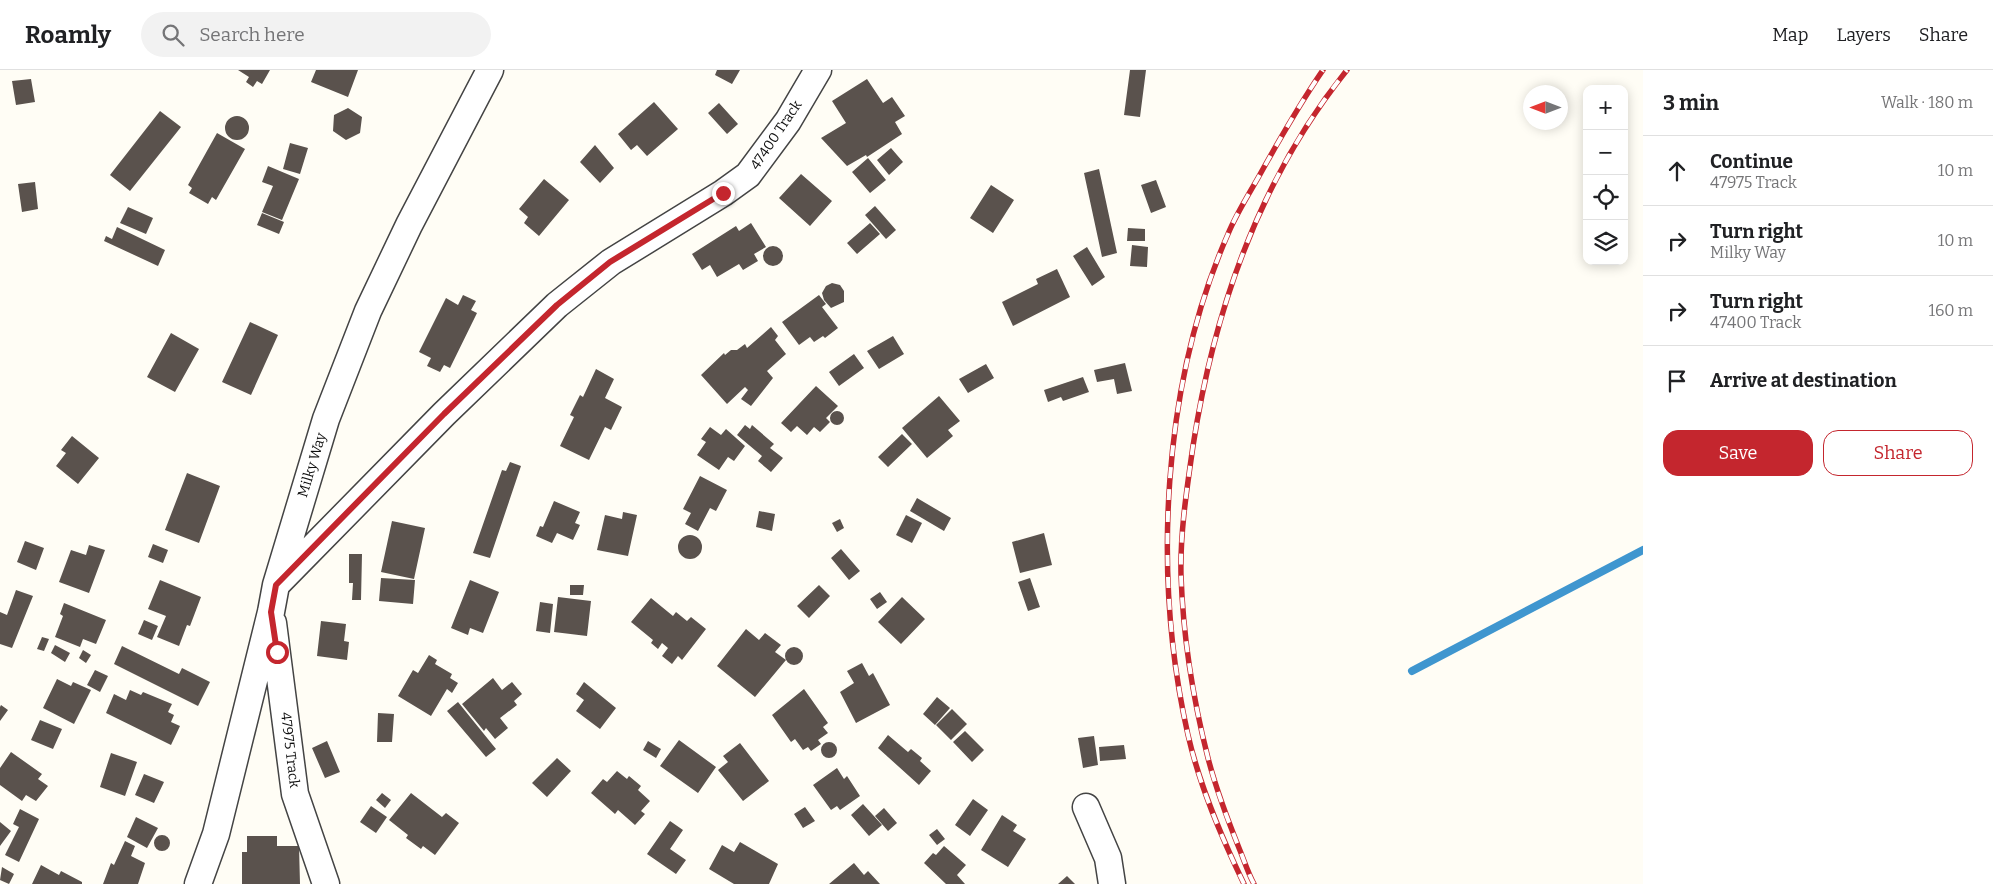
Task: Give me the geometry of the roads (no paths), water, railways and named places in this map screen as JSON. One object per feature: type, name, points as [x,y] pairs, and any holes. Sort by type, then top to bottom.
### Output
[{"type":"street","name":"Milky Way","points":[[198,884],[216,834],[276,585],[326,419],[368,311],[409,225],[490,70]]},
{"type":"street","name":"47400 Track","points":[[276,585],[444,414],[557,305],[610,262],[723,193],[748,175],[788,121],[818,70]]},
{"type":"street","name":"47975 Track","points":[[271,612],[295,794],[326,884]]},
{"type":"street","points":[[1086,807],[1108,858],[1112,884]]},
{"type":"waterway","points":[[1412,671],[1643,550]]},
{"type":"railway","points":[[1244,884],[1219,829],[1205,792],[1188,735],[1177,674],[1170,611],[1167,546],[1170,481],[1177,417],[1189,353],[1206,292],[1236,218],[1292,119],[1323,70]]},
{"type":"railway","points":[[1254,884],[1230,826],[1215,781],[1193,690],[1182,598],[1181,559],[1184,510],[1202,395],[1228,296],[1245,248],[1289,155],[1316,112],[1347,70]]}]
